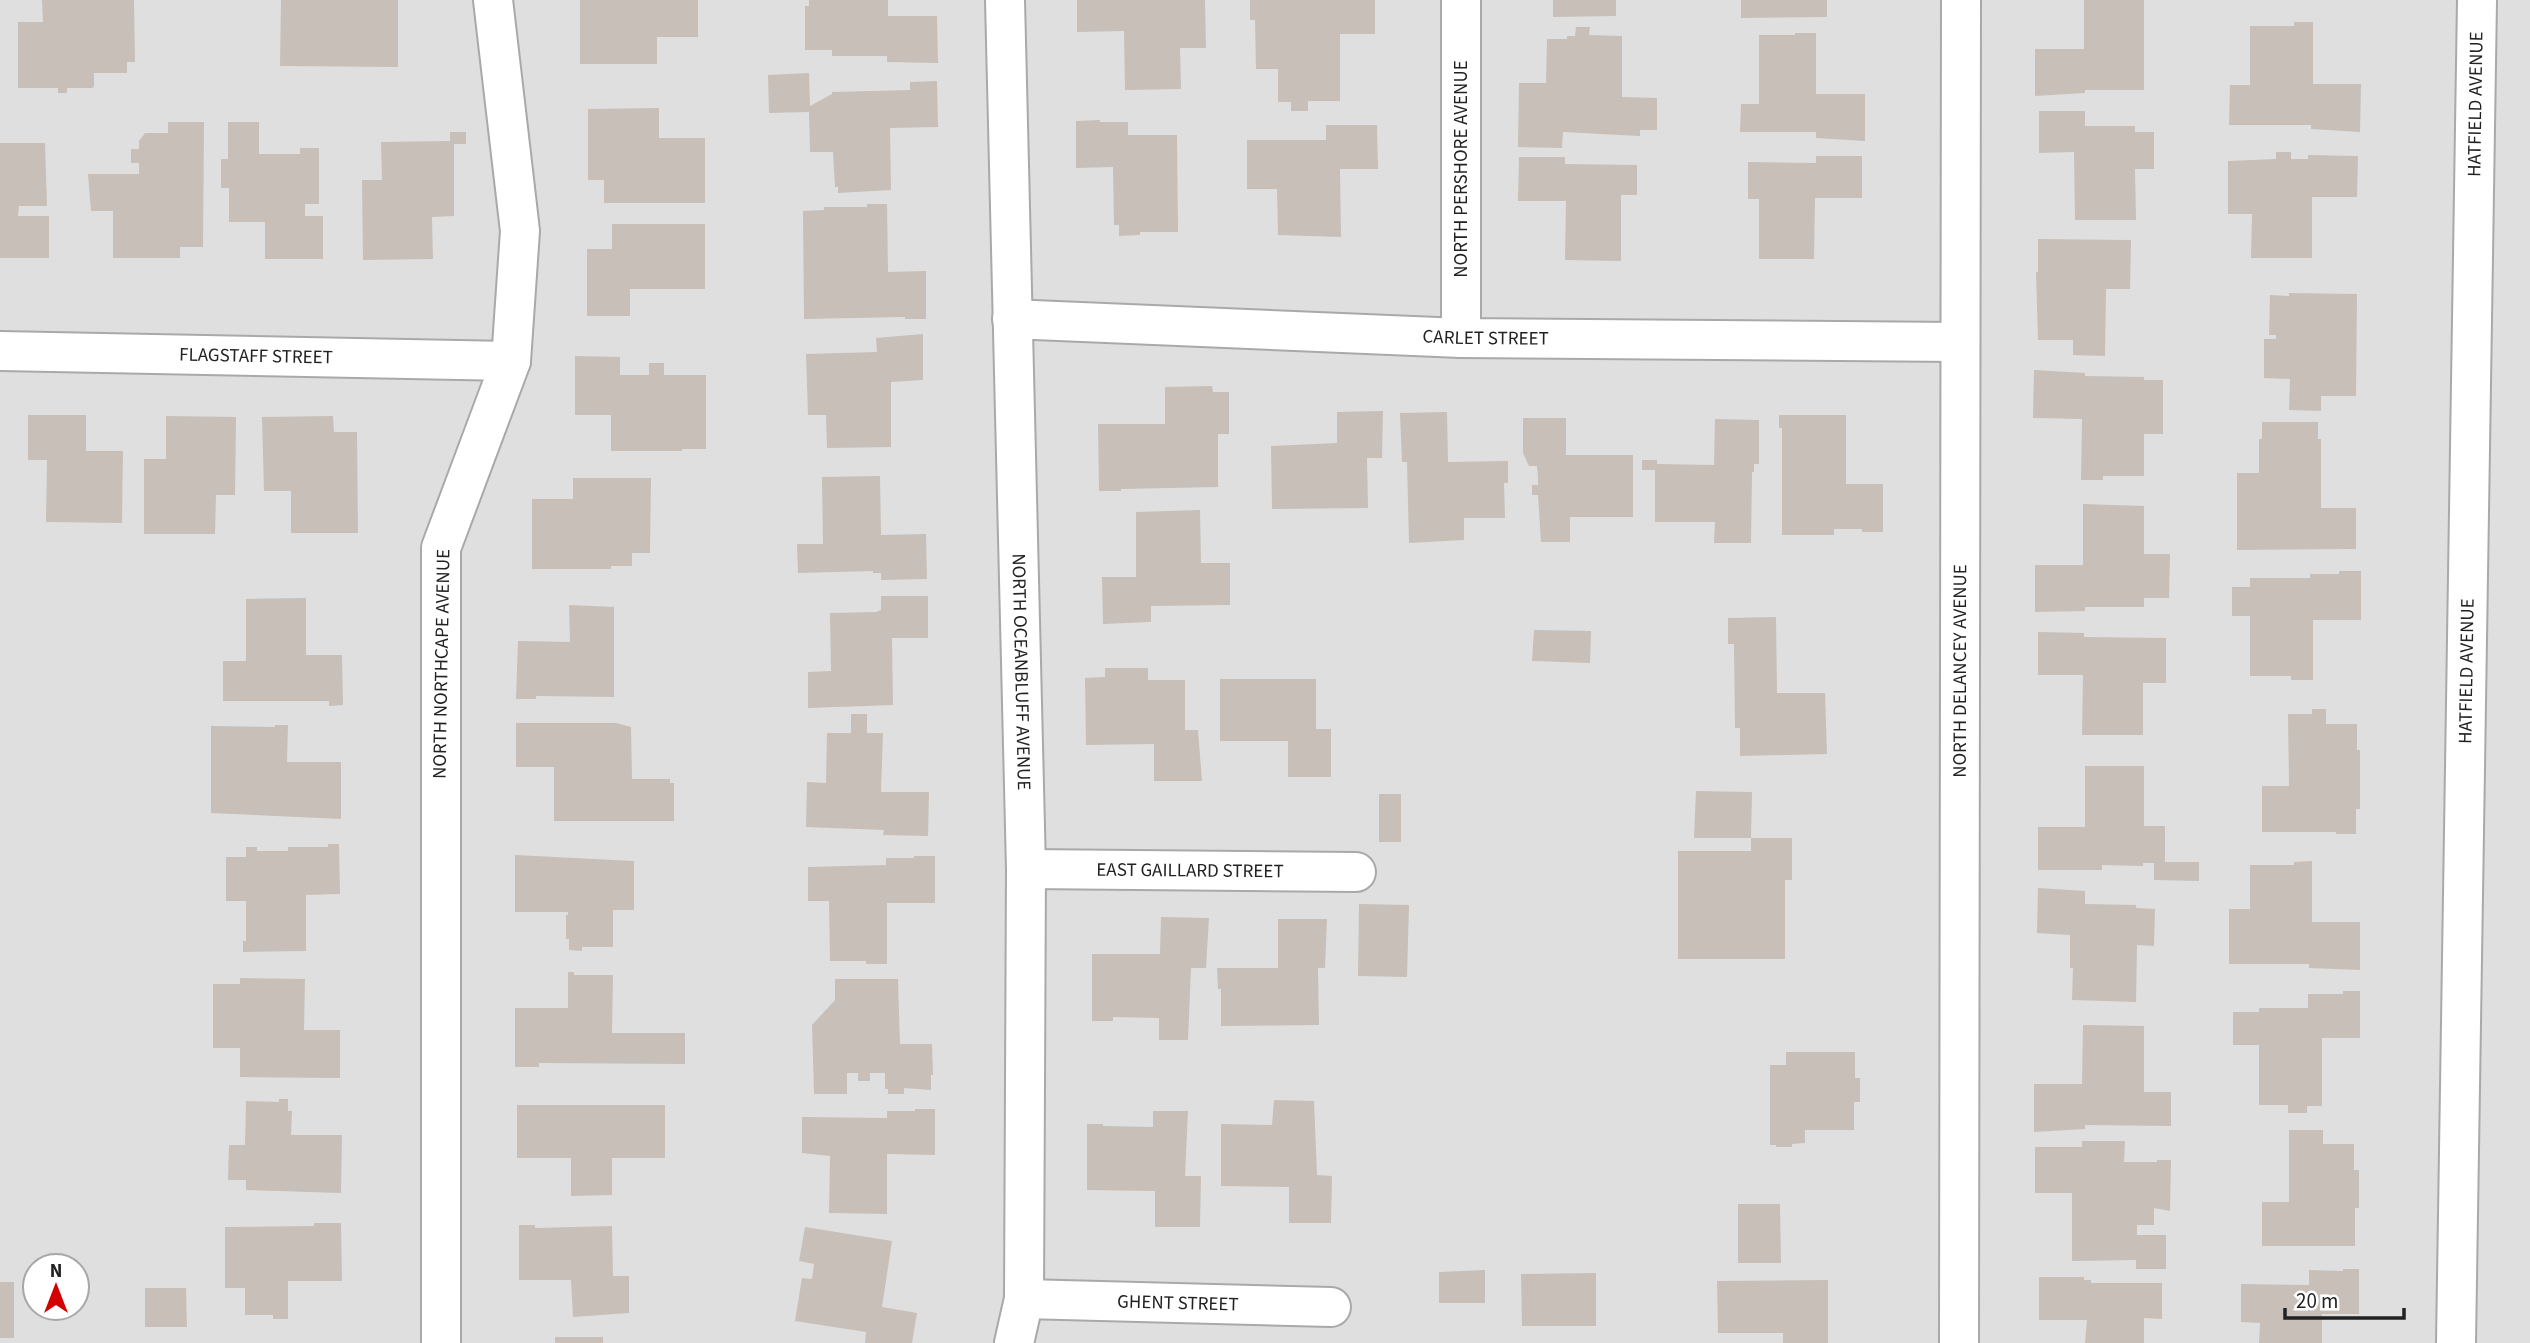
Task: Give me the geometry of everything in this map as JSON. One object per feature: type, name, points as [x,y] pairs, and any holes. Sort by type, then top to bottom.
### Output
[{"type":"street","name":"NORTH NORTHCAPE AVENUE","points":[[441,1343],[441,548],[511,361],[520,231],[493,0]]},
{"type":"street","name":"NORTH OCEANBLUFF AVENUE","points":[[1005,0],[1026,869],[1024,1300],[1014,1343]]},
{"type":"street","name":"NORTH PERSHORE AVENUE","points":[[1461,0],[1461,338]]},
{"type":"street","name":"NORTH DELANCEY AVENUE","points":[[1959,1343],[1961,0]]},
{"type":"street","name":"HATFIELD AVENUE","points":[[2456,1343],[2477,0]]},
{"type":"street","name":"CARLET STREET","points":[[1012,319],[1461,338],[1959,342]]},
{"type":"street","name":"FLAGSTAFF STREET","points":[[0,351],[511,361]]},
{"type":"street","name":"EAST GAILLARD STREET","points":[[1026,869],[1356,872]]},
{"type":"street","name":"GHENT STREET","points":[[1024,1300],[1331,1307]]},
{"type":"shaded area","points":[[0,0],[2530,0],[2530,1343],[0,1343]]},
{"type":"building","points":[[42,0],[134,0],[135,62],[127,62],[127,73],[94,73],[94,87],[67,88],[67,93],[58,93],[58,88],[18,88],[18,22],[43,22]]},
{"type":"building","points":[[281,0],[398,0],[398,67],[280,66]]},
{"type":"building","points":[[580,0],[698,0],[698,37],[657,37],[657,64],[580,64]]},
{"type":"building","points":[[809,0],[888,0],[888,16],[937,16],[938,63],[887,62],[887,56],[832,56],[832,50],[805,50],[805,6],[809,6]]},
{"type":"building","points":[[1077,0],[1205,0],[1206,48],[1180,48],[1181,89],[1125,90],[1124,31],[1077,32]]},
{"type":"building","points":[[1250,0],[1375,0],[1375,34],[1340,34],[1340,101],[1308,101],[1308,111],[1291,111],[1291,102],[1278,102],[1278,69],[1256,69],[1255,20],[1250,20]]},
{"type":"building","points":[[1553,0],[1616,0],[1616,16],[1553,17]]},
{"type":"building","points":[[1741,0],[1827,0],[1827,17],[1741,18]]},
{"type":"building","points":[[2084,0],[2144,0],[2144,90],[2085,90],[2085,93],[2035,96],[2035,49],[2084,49]]},
{"type":"building","points":[[2294,22],[2313,22],[2313,84],[2361,84],[2360,132],[2311,129],[2311,125],[2229,125],[2230,85],[2250,85],[2250,26],[2294,26]]},
{"type":"building","points":[[1576,27],[1590,27],[1589,35],[1622,36],[1622,97],[1657,98],[1657,130],[1640,130],[1640,136],[1563,132],[1562,148],[1518,147],[1519,83],[1546,83],[1547,39],[1567,39],[1567,36],[1575,36]]},
{"type":"building","points":[[1816,33],[1816,94],[1865,94],[1865,141],[1816,138],[1816,132],[1740,132],[1741,104],[1759,104],[1759,35]]},
{"type":"building","points":[[809,73],[810,106],[832,92],[910,90],[910,82],[937,81],[938,127],[890,128],[891,190],[838,193],[838,187],[835,187],[833,152],[810,152],[809,112],[769,113],[768,75]]},
{"type":"building","points":[[659,108],[659,138],[705,138],[705,203],[604,203],[604,180],[588,180],[588,109]]},
{"type":"building","points":[[2039,111],[2085,111],[2085,126],[2135,126],[2135,132],[2154,132],[2154,169],[2135,169],[2136,220],[2075,220],[2074,152],[2039,153]]},
{"type":"building","points":[[1076,121],[1128,122],[1128,135],[1177,135],[1178,232],[1140,232],[1140,235],[1119,236],[1119,225],[1114,225],[1113,167],[1076,168]]},
{"type":"building","points":[[168,122],[204,122],[203,247],[180,247],[180,258],[113,258],[113,211],[91,211],[88,174],[139,174],[139,163],[131,163],[131,149],[139,149],[139,141],[145,133],[168,133]]},
{"type":"building","points":[[228,122],[259,122],[259,154],[300,154],[300,148],[319,148],[319,204],[305,204],[305,216],[323,216],[323,259],[265,259],[265,222],[229,222],[229,188],[221,188],[221,159],[228,159]]},
{"type":"building","points":[[1326,125],[1377,125],[1378,169],[1340,169],[1341,237],[1278,235],[1277,189],[1247,189],[1247,140],[1326,140]]},
{"type":"building","points":[[450,132],[466,132],[466,144],[454,144],[454,216],[432,217],[433,259],[363,260],[362,180],[382,180],[381,142],[450,141]]},
{"type":"building","points":[[0,143],[45,143],[47,206],[19,206],[18,216],[49,216],[49,258],[0,258]]},
{"type":"building","points":[[2276,152],[2291,152],[2291,159],[2308,159],[2308,155],[2358,156],[2357,197],[2312,197],[2312,258],[2251,258],[2252,214],[2228,214],[2228,161],[2276,159]]},
{"type":"building","points":[[1816,156],[1862,156],[1862,198],[1815,198],[1814,259],[1759,259],[1759,199],[1748,199],[1748,162],[1816,163]]},
{"type":"building","points":[[1519,157],[1565,157],[1565,164],[1637,165],[1637,195],[1621,195],[1621,261],[1565,260],[1566,201],[1518,201]]},
{"type":"building","points":[[867,204],[887,204],[888,272],[926,271],[926,319],[804,319],[803,211],[824,210],[824,207],[867,207]]},
{"type":"building","points":[[612,224],[705,224],[705,289],[630,289],[630,316],[587,316],[587,249],[612,249]]},
{"type":"building","points":[[2038,239],[2131,240],[2130,289],[2106,289],[2105,356],[2073,355],[2073,340],[2038,340]]},
{"type":"building","points":[[2289,293],[2357,294],[2356,396],[2321,396],[2321,411],[2289,410],[2290,379],[2264,378],[2264,339],[2276,339],[2276,335],[2269,335],[2270,295],[2289,296]]},
{"type":"building","points":[[923,334],[923,380],[891,382],[891,447],[827,448],[826,415],[808,415],[806,354],[877,352],[876,338]]},
{"type":"building","points":[[575,356],[620,357],[620,375],[649,375],[649,363],[664,363],[664,375],[706,375],[706,449],[611,451],[611,415],[575,415]]},
{"type":"building","points":[[2034,370],[2163,380],[2163,434],[2144,434],[2144,476],[2103,476],[2103,480],[2081,480],[2082,419],[2033,418]]},
{"type":"building","points":[[1212,386],[1213,392],[1229,392],[1229,434],[1218,434],[1218,487],[1099,491],[1098,424],[1165,424],[1165,387]]},
{"type":"building","points":[[1383,411],[1382,458],[1367,458],[1368,508],[1272,509],[1271,446],[1337,443],[1337,412]]},
{"type":"building","points":[[1447,412],[1448,462],[1508,461],[1508,483],[1504,483],[1505,518],[1464,518],[1464,540],[1409,543],[1407,462],[1402,462],[1400,413]]},
{"type":"building","points":[[28,415],[86,415],[86,451],[123,451],[122,523],[46,522],[47,460],[28,460]]},
{"type":"building","points":[[1779,415],[1846,415],[1846,484],[1883,484],[1883,532],[1834,529],[1834,535],[1782,535],[1782,428],[1779,428]]},
{"type":"building","points":[[166,416],[236,417],[235,495],[216,495],[215,534],[144,534],[144,459],[166,459]]},
{"type":"building","points":[[333,416],[334,432],[357,432],[358,533],[291,533],[291,491],[264,491],[262,417]]},
{"type":"building","points":[[1523,418],[1566,418],[1566,455],[1633,455],[1633,517],[1570,517],[1570,542],[1541,542],[1538,495],[1532,495],[1532,485],[1538,485],[1537,466],[1529,466],[1523,453]]},
{"type":"building","points":[[1715,419],[1759,420],[1759,464],[1754,464],[1752,472],[1751,543],[1714,543],[1715,522],[1655,522],[1655,470],[1642,470],[1642,460],[1657,460],[1657,464],[1714,465]]},
{"type":"building","points":[[2262,422],[2318,422],[2318,439],[2321,439],[2321,508],[2356,508],[2356,549],[2237,550],[2237,473],[2259,473]]},
{"type":"building","points":[[880,476],[881,535],[926,534],[927,579],[881,580],[881,573],[873,571],[798,573],[797,544],[823,544],[822,477]]},
{"type":"building","points":[[573,478],[651,478],[650,553],[632,553],[632,566],[611,566],[611,569],[532,569],[532,499],[573,499]]},
{"type":"building","points":[[2083,504],[2144,506],[2144,554],[2170,554],[2169,598],[2144,598],[2144,607],[2085,607],[2085,611],[2035,612],[2035,565],[2083,565]]},
{"type":"building","points":[[1200,510],[1201,563],[1230,563],[1230,605],[1151,606],[1151,622],[1103,624],[1102,577],[1136,577],[1136,512]]},
{"type":"building","points":[[2339,571],[2361,571],[2361,620],[2313,620],[2313,680],[2291,680],[2291,676],[2250,676],[2250,616],[2232,616],[2232,587],[2250,587],[2250,578],[2310,578],[2310,574],[2339,574]]},
{"type":"building","points":[[881,596],[928,596],[928,638],[892,638],[893,705],[808,708],[808,672],[831,671],[830,613],[876,612],[881,610]]},
{"type":"building","points":[[306,598],[306,655],[342,655],[343,705],[329,706],[329,701],[223,701],[223,661],[246,661],[246,599]]},
{"type":"building","points":[[569,605],[614,607],[614,697],[536,696],[536,699],[516,699],[518,641],[570,642]]},
{"type":"building","points":[[1776,617],[1777,693],[1825,693],[1827,754],[1740,756],[1740,728],[1735,728],[1734,644],[1728,644],[1728,618]]},
{"type":"building","points":[[1534,630],[1591,631],[1590,663],[1532,661]]},
{"type":"building","points":[[2038,632],[2084,633],[2084,637],[2166,638],[2166,683],[2143,683],[2143,735],[2082,735],[2083,675],[2038,675]]},
{"type":"building","points":[[1105,668],[1148,668],[1148,680],[1185,680],[1185,730],[1198,730],[1202,781],[1154,781],[1154,744],[1086,745],[1085,678],[1105,677]]},
{"type":"building","points":[[1220,679],[1316,679],[1316,729],[1331,729],[1331,777],[1288,777],[1288,741],[1220,741]]},
{"type":"building","points":[[2312,709],[2326,709],[2326,724],[2357,724],[2360,809],[2356,809],[2356,834],[2262,832],[2262,786],[2289,786],[2288,714],[2312,714]]},
{"type":"building","points":[[851,714],[867,714],[867,733],[883,733],[881,792],[929,792],[928,836],[883,835],[884,830],[806,827],[807,782],[826,783],[827,733],[851,733]]},
{"type":"building","points":[[516,723],[616,723],[631,727],[632,779],[670,779],[670,783],[674,783],[674,821],[554,821],[554,767],[516,767]]},
{"type":"building","points":[[288,725],[287,762],[341,762],[341,819],[211,813],[211,726]]},
{"type":"building","points":[[2085,766],[2144,766],[2144,826],[2165,826],[2165,862],[2199,862],[2199,881],[2154,880],[2154,863],[2143,863],[2143,866],[2102,865],[2102,870],[2038,870],[2038,827],[2085,827]]},
{"type":"building","points":[[1696,791],[1752,792],[1751,838],[1694,838]]},
{"type":"building","points":[[1379,794],[1401,794],[1401,842],[1379,842]]},
{"type":"building","points":[[1751,838],[1792,838],[1792,880],[1785,880],[1785,959],[1678,959],[1678,851],[1751,851]]},
{"type":"building","points":[[328,844],[339,844],[340,894],[306,895],[306,951],[243,952],[243,941],[246,941],[246,901],[226,901],[226,857],[246,857],[246,847],[257,847],[257,851],[288,851],[288,847],[328,847]]},
{"type":"building","points":[[515,855],[634,861],[634,910],[613,910],[613,947],[582,947],[582,951],[569,950],[569,939],[566,939],[568,912],[515,912]]},
{"type":"building","points":[[935,856],[935,903],[887,903],[887,964],[830,961],[829,901],[808,901],[808,867],[886,865],[886,858]]},
{"type":"building","points":[[2312,861],[2312,922],[2360,922],[2360,970],[2309,968],[2309,964],[2229,964],[2229,909],[2250,909],[2250,865],[2294,865],[2294,862]]},
{"type":"building","points":[[2038,888],[2085,891],[2085,904],[2136,905],[2136,908],[2155,909],[2154,946],[2137,945],[2136,1002],[2072,1000],[2070,935],[2037,933]]},
{"type":"building","points":[[1359,904],[1409,905],[1407,977],[1358,976]]},
{"type":"building","points":[[1161,917],[1209,918],[1206,968],[1191,968],[1188,1040],[1159,1040],[1159,1018],[1113,1017],[1113,1021],[1092,1021],[1092,954],[1160,954]]},
{"type":"building","points":[[1278,919],[1327,919],[1325,968],[1318,968],[1319,1025],[1221,1026],[1221,989],[1218,989],[1217,968],[1278,968]]},
{"type":"building","points":[[568,972],[574,972],[574,975],[613,975],[612,1033],[685,1033],[685,1064],[539,1063],[539,1067],[515,1067],[515,1008],[568,1008]]},
{"type":"building","points":[[240,978],[305,979],[304,1030],[340,1030],[340,1078],[240,1077],[240,1048],[213,1048],[213,984],[240,984]]},
{"type":"building","points":[[835,979],[898,979],[900,1044],[932,1044],[931,1090],[904,1088],[904,1094],[888,1094],[888,1089],[885,1089],[885,1073],[870,1073],[870,1081],[858,1081],[858,1073],[847,1073],[847,1094],[814,1094],[812,1025],[835,1000]]},
{"type":"building","points":[[2343,991],[2360,991],[2360,1038],[2322,1038],[2322,1106],[2307,1106],[2307,1113],[2288,1113],[2288,1105],[2259,1105],[2259,1045],[2233,1045],[2233,1012],[2259,1012],[2259,1008],[2308,1008],[2308,994],[2343,994]]},
{"type":"building","points":[[2083,1025],[2144,1026],[2144,1092],[2171,1092],[2171,1126],[2085,1125],[2085,1129],[2034,1132],[2034,1084],[2082,1084]]},
{"type":"building","points":[[1786,1052],[1855,1052],[1855,1078],[1860,1078],[1860,1102],[1854,1102],[1854,1130],[1805,1130],[1805,1143],[1792,1144],[1792,1147],[1770,1145],[1770,1065],[1786,1065]]},
{"type":"building","points":[[279,1099],[288,1099],[288,1111],[292,1111],[291,1135],[342,1135],[341,1193],[246,1190],[246,1180],[228,1180],[229,1145],[245,1145],[246,1101],[279,1102]]},
{"type":"building","points":[[1274,1100],[1314,1101],[1317,1175],[1332,1176],[1331,1223],[1289,1223],[1289,1187],[1221,1186],[1221,1124],[1272,1125]]},
{"type":"building","points":[[517,1105],[665,1105],[665,1158],[612,1158],[612,1195],[571,1196],[571,1158],[517,1158]]},
{"type":"building","points":[[935,1109],[935,1155],[887,1154],[887,1214],[829,1213],[830,1156],[802,1153],[802,1117],[887,1118],[887,1111]]},
{"type":"building","points":[[1153,1111],[1188,1111],[1185,1176],[1201,1176],[1200,1227],[1155,1227],[1155,1191],[1087,1190],[1087,1124],[1153,1127]]},
{"type":"building","points":[[2289,1130],[2323,1130],[2323,1144],[2354,1144],[2354,1170],[2359,1170],[2355,1246],[2262,1246],[2262,1202],[2289,1202]]},
{"type":"building","points":[[2082,1141],[2125,1141],[2124,1162],[2171,1160],[2170,1211],[2154,1208],[2154,1225],[2137,1225],[2137,1235],[2166,1235],[2166,1269],[2136,1269],[2136,1260],[2072,1261],[2072,1193],[2035,1193],[2035,1147],[2082,1147]]},
{"type":"building","points":[[1738,1204],[1780,1204],[1781,1263],[1738,1263]]},
{"type":"building","points":[[314,1223],[341,1223],[342,1281],[288,1281],[288,1319],[273,1319],[273,1315],[245,1315],[245,1288],[225,1288],[225,1227],[314,1226]]},
{"type":"building","points":[[519,1225],[535,1225],[535,1228],[612,1226],[613,1276],[629,1276],[629,1313],[573,1317],[571,1280],[519,1280]]},
{"type":"building","points":[[805,1227],[892,1241],[882,1307],[917,1313],[912,1343],[865,1343],[866,1332],[795,1321],[802,1278],[812,1279],[814,1264],[799,1261]]},
{"type":"building","points":[[2359,1269],[2359,1314],[2322,1314],[2322,1343],[2259,1343],[2260,1323],[2241,1322],[2241,1284],[2309,1285],[2309,1270]]},
{"type":"building","points":[[1485,1270],[1485,1303],[1439,1303],[1439,1272]]},
{"type":"building","points":[[1596,1273],[1596,1326],[1522,1326],[1521,1274]]},
{"type":"building","points":[[2039,1277],[2084,1277],[2084,1280],[2091,1280],[2091,1283],[2162,1283],[2162,1319],[2144,1318],[2144,1343],[2085,1343],[2087,1320],[2039,1320]]},
{"type":"building","points":[[1828,1280],[1828,1343],[1783,1343],[1783,1333],[1718,1333],[1717,1281]]},
{"type":"building","points":[[0,1282],[14,1282],[14,1338],[0,1338]]},
{"type":"building","points":[[145,1288],[186,1288],[187,1327],[145,1327]]},
{"type":"building","points":[[555,1337],[603,1337],[603,1343],[555,1343]]}]
